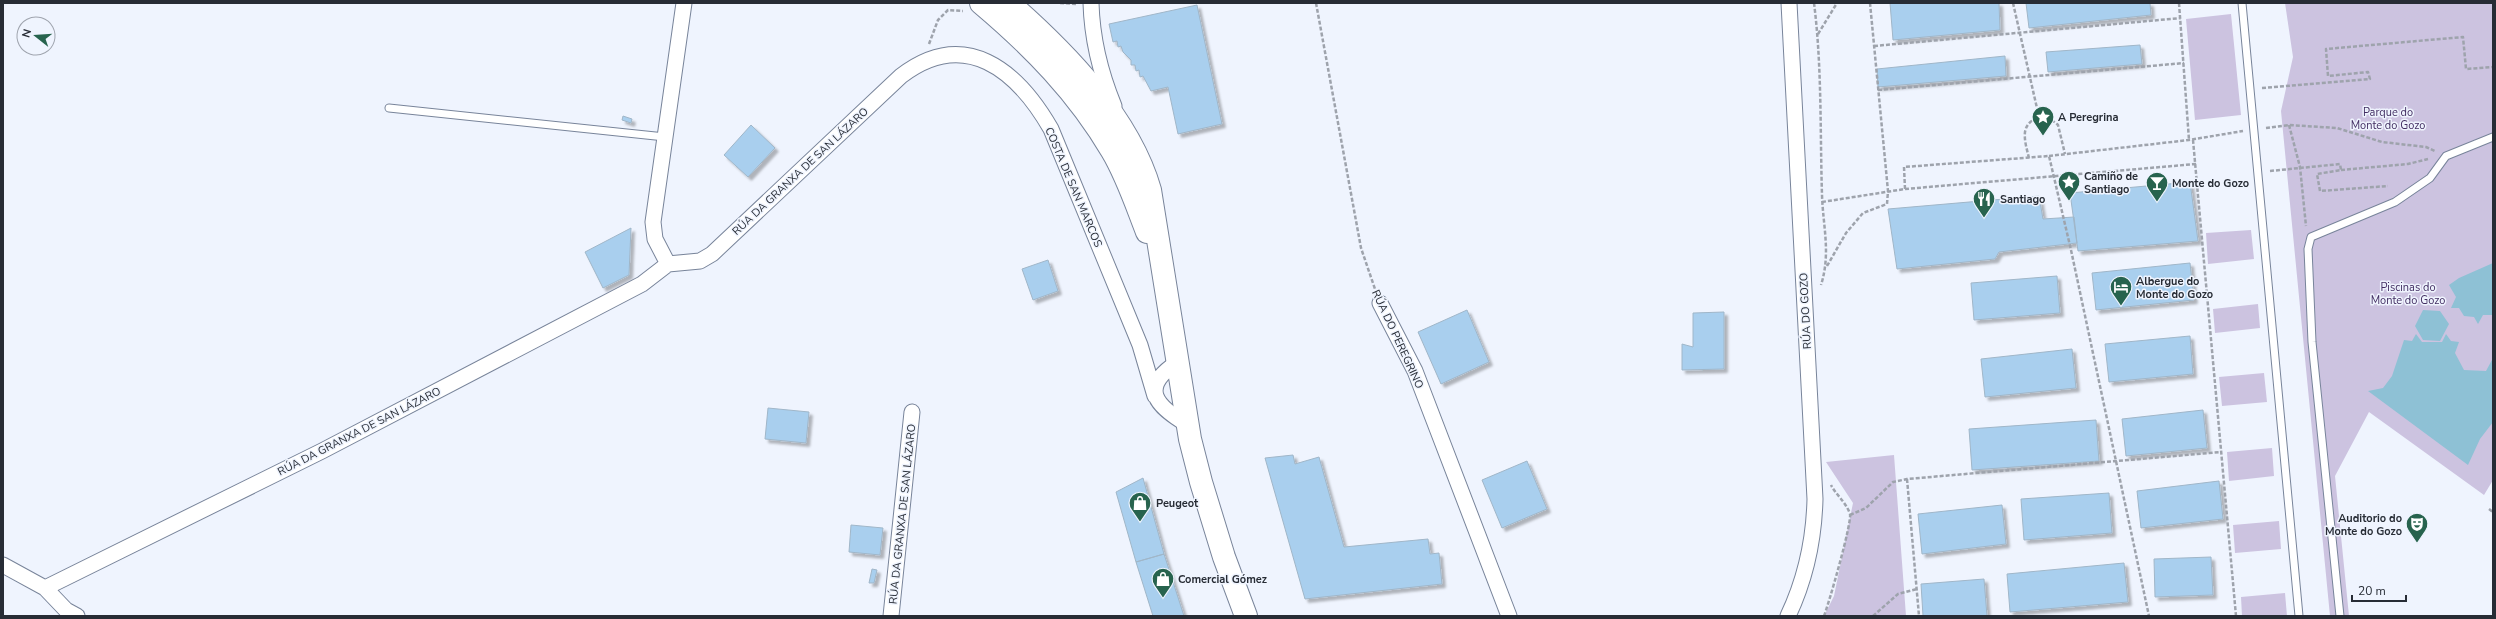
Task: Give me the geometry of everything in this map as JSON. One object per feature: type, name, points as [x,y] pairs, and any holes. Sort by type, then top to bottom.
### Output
[{"type":"main road","points":[[1009,3],[1053,43],[1085,78],[1122,132],[1146,176],[1160,260],[1171,366],[1188,425],[1201,482],[1246,616]]},
{"type":"main road","points":[[974,8],[1039,55],[1071,91],[1092,119],[1121,168],[1160,260]]},
{"type":"street","points":[[668,264],[655,239],[653,222],[684,3]]},
{"type":"street","points":[[1091,3],[1093,35],[1099,66],[1122,132]]},
{"type":"street","name":"RÚA DO GOZO","points":[[1788,616],[1807,564],[1812,543],[1815,499],[1789,3]]},
{"type":"street","name":"COSTA DE SAN MARCOS","points":[[926,60],[952,54],[975,58],[1009,76],[1036,102],[1051,129],[1140,345],[1155,396],[1167,412],[1188,425]]},
{"type":"street","name":"RÚA DA GRANXA DE SAN LÁZARO","points":[[45,588],[336,444],[642,284],[668,264],[700,261],[712,254],[901,76],[926,60]]},
{"type":"street","name":"RÚA DO PEREGRINO","points":[[1380,303],[1415,371],[1509,616]]},
{"type":"street","name":"COSTA DE SAN MARCOS","points":[[1140,345],[1157,368],[1171,366]]},
{"type":"street","points":[[1155,396],[1156,384],[1171,366]]},
{"type":"street","name":"RÚA DA GRANXA DE SAN LÁZARO","points":[[891,616],[912,412]]},
{"type":"street","points":[[3,565],[45,588],[66,610],[77,616]]},
{"type":"lane","points":[[2242,3],[2300,616]]},
{"type":"lane","points":[[389,108],[666,137]]},
{"type":"lane","points":[[2340,616],[2312,342],[2308,249],[2312,237],[2372,212],[2408,194],[2430,178],[2446,156],[2493,136]]},
{"type":"path","name":"RÚA DO PEREGRINO","points":[[1316,3],[1360,248],[1380,303]]},
{"type":"path","points":[[1814,3],[1818,35],[1822,202],[1827,266]]},
{"type":"path","points":[[1818,35],[1837,3]]},
{"type":"path","points":[[1820,288],[1827,266],[1834,257],[1846,233],[1863,213],[1887,204],[1888,191],[1870,3]]},
{"type":"path","points":[[2012,3],[2028,77],[2039,118]]},
{"type":"path","points":[[2180,3],[2191,140],[2196,164],[2236,616]]},
{"type":"path","points":[[926,60],[930,41],[938,20],[948,10],[974,8]]},
{"type":"path","points":[[1874,46],[2181,18]]},
{"type":"path","points":[[2251,89],[2370,79],[2368,72],[2328,76],[2326,49],[2463,37],[2466,69],[2493,66]]},
{"type":"path","points":[[1878,90],[2184,63]]},
{"type":"path","points":[[2029,158],[2025,132],[2028,125],[2039,118],[2046,117],[2058,125],[2064,154]]},
{"type":"path","points":[[2289,125],[2300,167],[2306,227],[2312,237]]},
{"type":"path","points":[[1905,189],[1904,167],[2049,156],[2191,140],[2289,125],[2336,128],[2382,142],[2426,147],[2446,156]]},
{"type":"path","points":[[2049,156],[2149,616]]},
{"type":"path","points":[[2388,186],[2320,192],[2317,174],[2341,170],[2408,164],[2446,156]]},
{"type":"path","points":[[1822,202],[1905,189],[2196,164]]},
{"type":"path","points":[[2259,173],[2300,167],[2340,164],[2341,170]]},
{"type":"path","points":[[1850,515],[1866,508],[1893,482],[1907,479],[2221,452]]},
{"type":"path","points":[[1907,479],[1919,616]]},
{"type":"path","points":[[1824,616],[1831,597],[1850,515],[1830,482]]},
{"type":"path","points":[[2489,509],[2493,512]]},
{"type":"path","points":[[1872,616],[1898,594],[1917,588]]},
{"type":"green space","name":"Parque do Monte do Gozo","points":[[2285,3],[2493,3],[2493,480],[2484,495],[2369,412],[2335,476],[2349,616],[2330,616],[2281,111],[2293,57]]},
{"type":"green space","points":[[2231,14],[2241,115],[2195,120],[2186,19]]},
{"type":"green space","points":[[2251,230],[2254,259],[2208,264],[2206,233]]},
{"type":"green space","points":[[2258,304],[2260,328],[2215,333],[2213,309]]},
{"type":"green space","points":[[2264,373],[2267,402],[2222,406],[2219,377]]},
{"type":"green space","points":[[2272,448],[2274,476],[2229,481],[2227,452]]},
{"type":"green space","points":[[1894,455],[1906,616],[1824,616],[1834,596],[1853,503],[1826,462]]},
{"type":"green space","points":[[2279,521],[2281,549],[2235,553],[2233,525]]},
{"type":"green space","points":[[2285,593],[2287,616],[2242,616],[2241,597]]},
{"type":"water","points":[[2493,263],[2493,315],[2483,315],[2478,324],[2474,317],[2464,316],[2459,308],[2451,308],[2456,297],[2449,285],[2459,278]]},
{"type":"water","points":[[2423,310],[2440,311],[2449,324],[2440,341],[2423,340],[2415,326]]},
{"type":"water","points":[[2416,334],[2422,342],[2442,342],[2446,334],[2451,341],[2459,342],[2455,353],[2464,370],[2486,371],[2493,358],[2493,422],[2480,439],[2468,465],[2368,391],[2383,388],[2392,376],[2404,340],[2412,341]]},
{"type":"building","points":[[1890,3],[1999,3],[2000,30],[1893,40]]},
{"type":"building","points":[[2026,3],[2150,3],[2151,15],[2029,28]]},
{"type":"building","points":[[1197,5],[1222,124],[1178,134],[1168,87],[1151,91],[1143,76],[1140,77],[1139,70],[1136,71],[1135,65],[1131,65],[1131,60],[1123,52],[1121,46],[1118,47],[1117,41],[1113,42],[1109,24]]},
{"type":"building","points":[[2140,45],[2142,64],[2048,72],[2046,52]]},
{"type":"building","points":[[2005,56],[2006,76],[1878,87],[1877,69]]},
{"type":"building","points":[[623,116],[632,119],[631,123],[622,120]]},
{"type":"building","points":[[751,125],[775,148],[748,177],[724,155]]},
{"type":"building","points":[[2190,182],[2198,241],[2078,251],[2070,193]]},
{"type":"building","points":[[2039,196],[2043,219],[2074,217],[2077,243],[1999,252],[1995,259],[1897,269],[1888,209]]},
{"type":"building","points":[[631,228],[629,275],[603,288],[585,252]]},
{"type":"building","points":[[1048,260],[1058,291],[1033,300],[1022,269]]},
{"type":"building","points":[[2190,263],[2194,300],[2096,310],[2092,273]]},
{"type":"building","points":[[2057,276],[2060,313],[1974,320],[1971,283]]},
{"type":"building","points":[[1467,310],[1489,362],[1441,384],[1418,332]]},
{"type":"building","points":[[1724,312],[1724,369],[1682,370],[1682,344],[1693,347],[1693,313]]},
{"type":"building","points":[[2190,336],[2193,374],[2109,382],[2105,344]]},
{"type":"building","points":[[2072,349],[2076,388],[1985,397],[1981,359]]},
{"type":"building","points":[[768,408],[809,412],[806,443],[765,439]]},
{"type":"building","points":[[2203,410],[2207,448],[2126,456],[2122,419]]},
{"type":"building","points":[[2096,420],[2099,461],[1972,470],[1969,429]]},
{"type":"building","points":[[1293,455],[1295,464],[1319,457],[1344,547],[1428,539],[1430,554],[1439,553],[1442,584],[1305,599],[1265,458]]},
{"type":"building","points":[[1527,461],[1547,509],[1502,528],[1482,480]]},
{"type":"building","name":"Peugeot","points":[[1143,478],[1164,554],[1136,562],[1116,492]]},
{"type":"building","points":[[2219,481],[2223,519],[2141,528],[2137,491]]},
{"type":"building","points":[[2109,493],[2112,533],[2024,540],[2021,499]]},
{"type":"building","points":[[2002,505],[2006,544],[1922,554],[1918,514]]},
{"type":"building","points":[[851,525],[883,528],[880,555],[849,552]]},
{"type":"building","name":"Comercial Gómez","points":[[1164,554],[1184,616],[1153,616],[1136,562]]},
{"type":"building","points":[[2211,557],[2213,595],[2155,597],[2154,559]]},
{"type":"building","points":[[2124,563],[2128,602],[2010,612],[2007,574]]},
{"type":"building","points":[[872,569],[877,570],[874,583],[869,583]]},
{"type":"building","points":[[1984,579],[1987,616],[1923,616],[1921,584]]},
{"type":"place","name":"A Peregrina","points":[[2043,136]]},
{"type":"place","name":"Camiño de Santiago","points":[[2069,202]]},
{"type":"place","name":"Monte do Gozo","points":[[2157,202]]},
{"type":"place","name":"Santiago","points":[[1984,218]]},
{"type":"place","name":"Albergue do Monte do Gozo","points":[[2121,306]]},
{"type":"place","name":"Peugeot","points":[[1140,522]]},
{"type":"place","name":"Auditorio do Monte do Gozo","points":[[2417,544]]},
{"type":"place","name":"Comercial Gómez","points":[[1163,598]]},
{"type":"park label","name":"Piscinas do Monte do Gozo","points":[[2408,293]]}]
